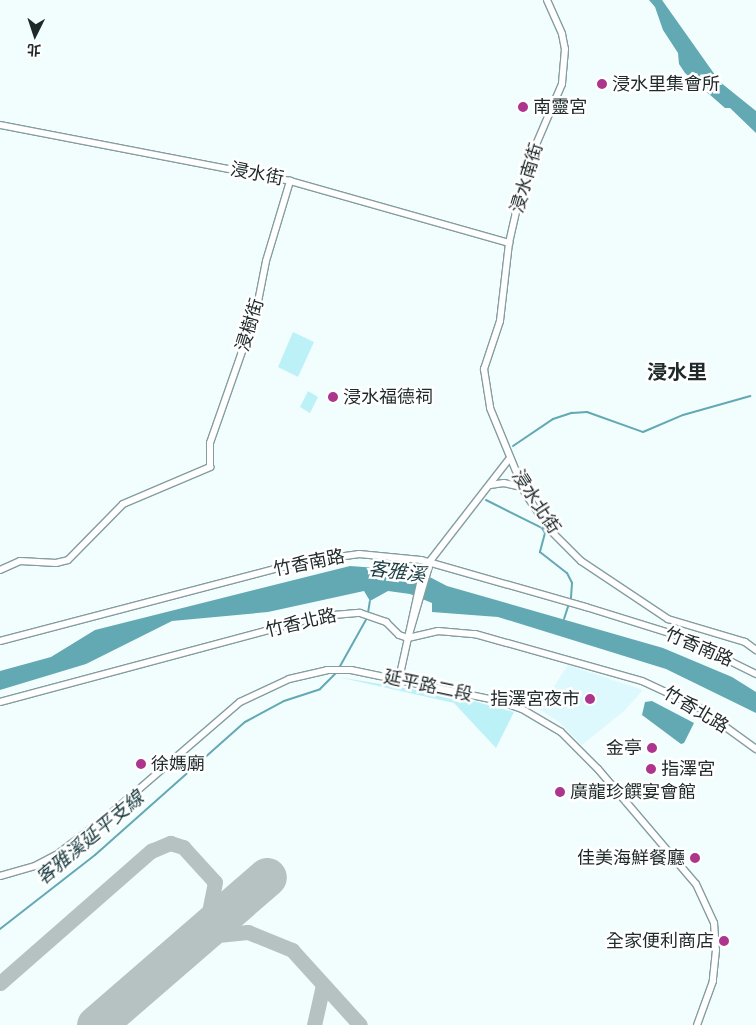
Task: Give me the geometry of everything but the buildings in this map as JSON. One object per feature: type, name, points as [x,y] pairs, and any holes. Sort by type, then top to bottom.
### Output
[{"type":"street","name":"浸水南街","points":[[509,243],[526,168],[562,84],[562,34],[547,0]]},
{"type":"street","name":"浸水街","points":[[0,125],[290,181],[509,243]]},
{"type":"street","name":"浸樹街","points":[[0,570],[20,562],[62,562],[74,555],[101,524],[123,504],[210,467],[210,443],[256,312],[266,261],[290,181]]},
{"type":"street","name":"浸水北街","points":[[509,243],[500,321],[484,368],[490,408],[509,459],[522,487],[550,530],[581,560],[629,596],[668,619],[745,642],[756,650]]},
{"type":"street","points":[[399,679],[410,630],[426,571],[430,563],[509,459]]},
{"type":"street","points":[[489,486],[504,483],[522,487]]},
{"type":"street","name":"竹香南路","points":[[0,641],[326,556],[359,554],[430,563],[678,636],[756,674]]},
{"type":"street","name":"竹香北路","points":[[0,702],[322,616],[360,613],[374,616],[408,638],[438,631],[475,634],[642,681],[698,707],[756,749]]},
{"type":"street","name":"延平路二段","points":[[0,876],[34,866],[84,836],[240,702],[289,679],[328,670],[351,670],[499,700],[541,719],[561,732],[636,812],[696,884],[714,923],[713,981],[696,1025]]},
{"type":"shaded area","points":[[293,332],[314,342],[298,377],[278,367]]},
{"type":"shaded area","points":[[308,391],[318,397],[310,413],[300,407]]},
{"type":"shaded area","name":"指澤宮夜市","points":[[568,665],[643,690],[624,711],[582,745],[559,722],[539,709]]},
{"type":"shaded area","points":[[338,677],[459,697],[514,712],[496,748],[454,703]]},
{"type":"water","points":[[649,0],[662,0],[720,82],[756,111],[756,133],[730,108],[725,108],[685,73],[679,64],[678,53],[663,30],[655,7]]},
{"type":"water","name":"客雅溪","points":[[350,566],[418,571],[447,586],[663,648],[732,677],[756,692],[756,713],[666,669],[498,617],[432,612],[432,603],[410,594],[388,591],[370,601],[364,591],[268,612],[172,621],[86,664],[0,690],[0,671],[51,657],[95,630]]},
{"type":"water","points":[[652,701],[694,723],[684,743],[681,744],[642,715],[645,702]]},
{"type":"waterway","points":[[513,446],[553,419],[572,413],[587,412],[643,432],[683,415],[750,396]]},
{"type":"waterway","points":[[486,500],[542,528],[545,533],[540,552],[567,573],[572,583],[571,598]]},
{"type":"waterway","name":"客雅溪延平支線","points":[[368,613],[370,601]]},
{"type":"waterway","points":[[564,619],[568,607]]},
{"type":"waterway","name":"客雅溪延平支線","points":[[339,668],[367,618]]},
{"type":"waterway","name":"客雅溪延平支線","points":[[0,929],[95,855],[245,722],[284,701],[320,689],[337,672]]},
{"type":"taxiway","points":[[0,983],[151,851],[170,843],[183,847],[215,882],[207,922],[198,937]]},
{"type":"taxiway","points":[[198,937],[248,932],[292,950],[360,1025]]},
{"type":"taxiway","points":[[314,1025],[323,985]]},
{"type":"runway","points":[[96,1025],[267,877]]},
{"type":"place","name":"浸水里集會所","points":[[602,84]]},
{"type":"place","name":"南靈宮","points":[[523,107]]},
{"type":"place","name":"浸水福德祠","points":[[333,397]]},
{"type":"place","name":"指澤宮夜市","points":[[590,699]]},
{"type":"place","name":"金亭","points":[[652,748]]},
{"type":"place","name":"徐媽廟","points":[[141,764]]},
{"type":"place","name":"指澤宮","points":[[651,769]]},
{"type":"place","name":"廣龍珍饌宴會館","points":[[560,792]]},
{"type":"place","name":"佳美海鮮餐廳","points":[[695,858]]},
{"type":"place","name":"全家便利商店","points":[[724,941]]},
{"type":"district","name":"浸水里","points":[[677,372]]}]
